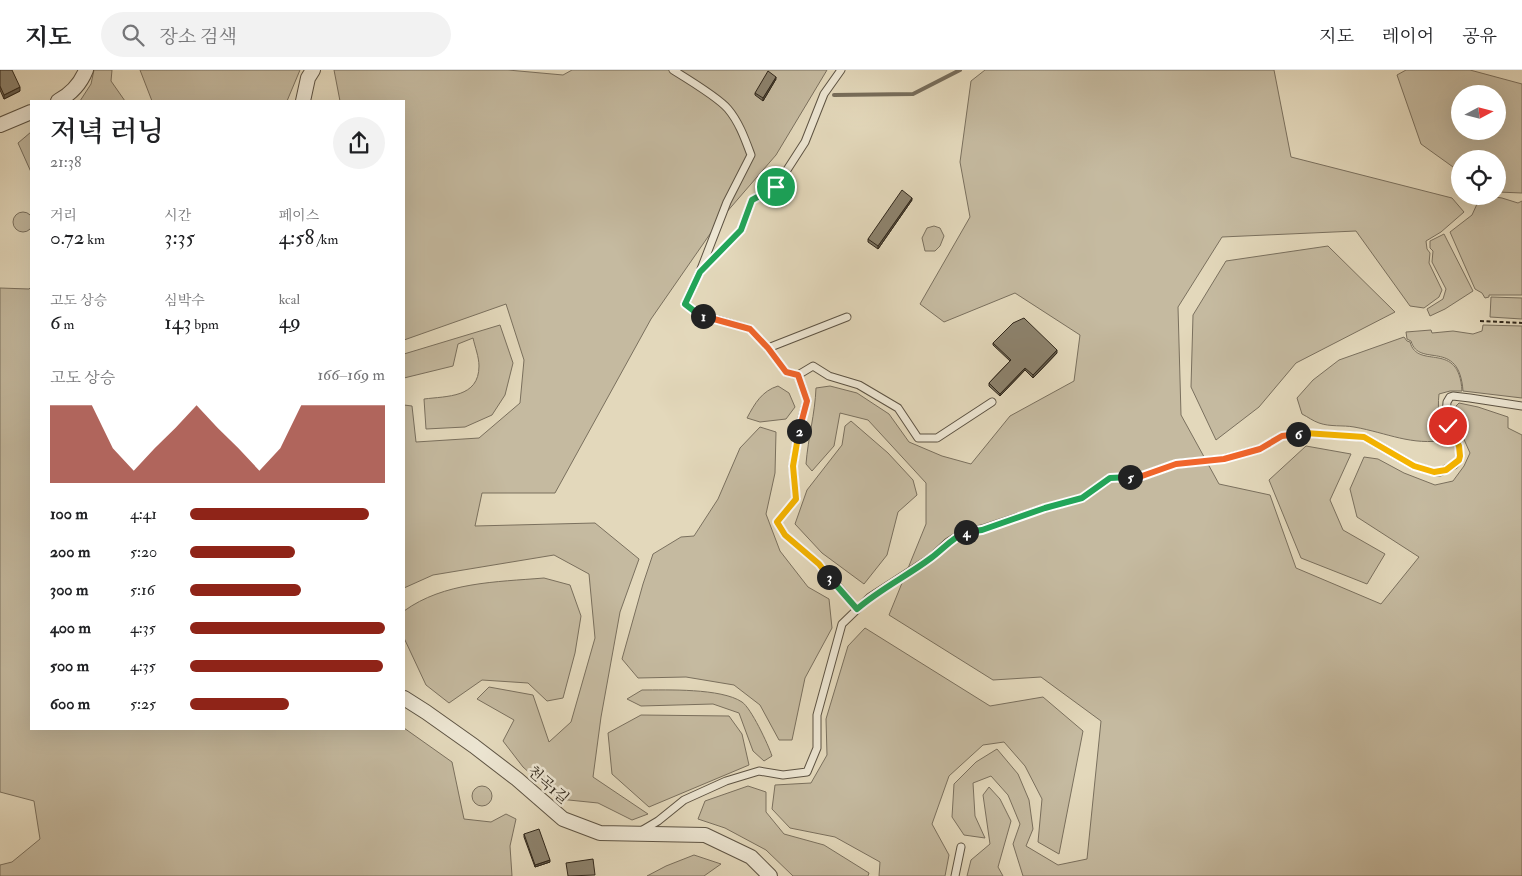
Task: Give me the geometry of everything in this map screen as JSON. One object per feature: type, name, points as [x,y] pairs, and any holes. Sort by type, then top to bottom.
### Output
[{"type":"street","points":[[60,100],[70,95],[83,78],[86,70]]},
{"type":"street","points":[[303,100],[308,78],[312,70]]},
{"type":"street","points":[[0,125],[30,112]]},
{"type":"street","name":"천곡1길","points":[[405,699],[474,746],[517,779],[563,819],[600,833],[705,836],[751,857],[770,876]]},
{"type":"lane","points":[[673,70],[728,108],[742,131],[751,155],[727,202],[700,272],[685,304],[698,314],[750,329],[768,348],[786,372],[798,375],[814,366],[829,376],[859,385],[898,408],[918,438],[937,438],[992,402]]},
{"type":"lane","points":[[700,272],[741,230],[752,200],[776,187],[805,142],[824,94],[841,70]]},
{"type":"lane","points":[[768,348],[847,317]]},
{"type":"lane","points":[[798,375],[807,401],[800,425],[793,466],[796,499],[777,522],[785,535],[819,564],[857,609]]},
{"type":"lane","points":[[634,835],[658,821],[684,800],[726,780],[759,771],[783,775],[807,772],[817,748],[817,715],[842,624],[870,598],[932,557],[948,542],[964,532],[982,530],[1045,508],[1082,498],[1110,478],[1142,476],[1176,464],[1224,459],[1260,449],[1282,436],[1305,433],[1364,437],[1414,466],[1440,472],[1454,465],[1460,456],[1459,446],[1448,426],[1446,418],[1447,402],[1450,398],[1453,396],[1522,406]]},
{"type":"lane","points":[[955,876],[961,847]]},
{"type":"path","points":[[1480,321],[1522,322]]},
{"type":"shaded area","points":[[94,70],[112,70],[111,81],[124,100],[81,100],[91,84]]},
{"type":"shaded area","points":[[140,70],[300,70],[287,100],[152,100]]},
{"type":"shaded area","points":[[334,70],[508,70],[563,75],[572,70],[827,70],[776,155],[719,221],[651,319],[555,493],[482,493],[475,526],[595,523],[639,559],[620,612],[601,717],[593,777],[648,814],[632,820],[598,803],[559,799],[523,767],[503,741],[514,720],[477,699],[489,687],[533,695],[549,742],[571,722],[595,638],[589,574],[554,555],[433,575],[405,588],[405,405],[412,406],[416,442],[479,438],[520,403],[524,360],[506,304],[405,340],[405,100],[340,100]]},
{"type":"shaded area","points":[[985,70],[1274,70],[1291,157],[1451,198],[1451,205],[1458,205],[1464,212],[1441,232],[1426,241],[1427,249],[1430,253],[1429,263],[1442,290],[1439,297],[1424,308],[1410,306],[1356,231],[1222,237],[1178,307],[1181,415],[1219,484],[1270,495],[1296,568],[1381,604],[1419,557],[1357,517],[1350,489],[1364,457],[1378,459],[1404,473],[1435,485],[1453,481],[1464,466],[1470,453],[1454,417],[1456,406],[1459,403],[1508,417],[1508,428],[1522,435],[1522,876],[1023,876],[1013,844],[1020,824],[1008,795],[991,776],[973,783],[975,816],[985,838],[964,835],[952,817],[954,784],[976,762],[997,749],[1018,774],[1029,800],[1033,829],[1026,846],[1058,865],[1087,859],[1101,721],[1041,677],[993,680],[889,615],[926,524],[926,483],[868,420],[840,413],[834,446],[812,471],[806,464],[816,388],[830,386],[857,393],[889,414],[909,442],[942,456],[971,464],[1010,416],[1074,381],[1080,335],[1015,293],[944,322],[920,304],[970,217],[960,162],[971,81]]},
{"type":"shaded area","points":[[1406,70],[1470,70],[1522,84],[1522,193],[1506,192],[1506,150],[1451,150],[1451,166],[1421,144],[1397,75]]},
{"type":"shaded area","points":[[30,133],[30,170],[18,143]]},
{"type":"shaded area","points":[[1506,199],[1518,203],[1522,201],[1522,295],[1489,295],[1489,297],[1485,298],[1482,293],[1475,289],[1450,232],[1472,215],[1477,205],[1506,205]]},
{"type":"shaded area","points":[[19,213],[30,215],[30,229],[23,232],[19,231],[14,226],[14,218]]},
{"type":"shaded area","points":[[934,226],[940,228],[944,236],[940,246],[935,251],[925,251],[922,238],[927,228]]},
{"type":"shaded area","points":[[1444,234],[1473,291],[1430,316],[1427,309],[1443,299],[1446,289],[1432,262],[1433,251],[1430,248],[1430,241]]},
{"type":"shaded area","points":[[1328,246],[1395,312],[1296,363],[1259,407],[1216,440],[1191,387],[1193,315],[1226,261]]},
{"type":"shaded area","points":[[0,288],[29,289],[30,730],[405,729],[452,762],[464,819],[491,822],[506,814],[516,819],[510,846],[512,876],[0,876],[0,865],[12,862],[40,839],[34,801],[0,792]]},
{"type":"shaded area","points":[[1491,297],[1522,298],[1522,319],[1490,317]]},
{"type":"shaded area","points":[[500,325],[513,363],[505,395],[492,415],[465,427],[426,429],[424,399],[452,396],[468,390],[474,384],[478,376],[479,366],[473,338],[458,344],[453,366],[405,378],[405,354]]},
{"type":"shaded area","points":[[1483,325],[1522,326],[1522,398],[1463,391],[1460,374],[1454,364],[1447,359],[1422,353],[1415,349],[1411,341],[1407,339],[1406,332],[1431,330],[1432,333],[1453,331],[1473,334],[1482,331]]},
{"type":"shaded area","points":[[1404,337],[1410,342],[1414,350],[1421,355],[1446,360],[1454,365],[1459,375],[1462,391],[1450,391],[1439,394],[1438,406],[1446,440],[1410,440],[1354,427],[1323,424],[1302,414],[1297,398],[1313,380],[1339,360]]},
{"type":"shaded area","points":[[778,386],[789,393],[795,407],[786,419],[760,422],[747,418],[759,398],[772,388]]},
{"type":"shaded area","points":[[851,421],[888,453],[913,480],[917,495],[898,512],[887,555],[864,584],[822,553],[795,524],[807,490],[842,445],[845,426]]},
{"type":"shaded area","points":[[760,427],[776,432],[775,473],[766,514],[780,551],[808,587],[829,599],[832,628],[805,678],[792,740],[779,740],[760,705],[734,685],[686,677],[638,678],[622,659],[653,554],[681,537],[694,536],[718,499],[740,448]]},
{"type":"shaded area","points":[[1306,446],[1351,454],[1330,500],[1343,530],[1385,554],[1367,584],[1301,558],[1269,480]]},
{"type":"shaded area","points":[[544,578],[570,585],[581,616],[575,653],[563,698],[547,701],[528,683],[482,680],[449,703],[426,685],[405,640],[405,610],[436,594],[471,585]]},
{"type":"shaded area","points":[[865,628],[990,706],[1043,697],[1083,731],[1059,854],[1038,842],[1042,799],[1025,766],[1004,742],[983,745],[949,776],[932,824],[949,855],[945,876],[879,876],[880,862],[835,837],[790,828],[772,809],[775,785],[811,783],[827,755],[826,719],[848,646]]},
{"type":"shaded area","points":[[642,690],[708,692],[733,697],[746,706],[763,735],[772,756],[764,761],[753,751],[739,713],[713,704],[641,706],[627,699]]},
{"type":"shaded area","points":[[641,715],[729,716],[742,734],[749,765],[649,807],[612,774],[608,733]]},
{"type":"shaded area","points":[[482,786],[489,789],[492,796],[489,803],[482,806],[475,803],[472,796],[475,789]]},
{"type":"shaded area","points":[[748,786],[766,792],[766,812],[784,834],[824,845],[869,873],[868,876],[793,876],[766,850],[725,828],[698,819],[705,801]]},
{"type":"shaded area","points":[[989,787],[1000,799],[1011,821],[998,867],[1003,876],[967,876],[971,860],[990,844],[983,795]]},
{"type":"shaded area","points":[[694,855],[721,864],[704,876],[647,876],[666,866]]},
{"type":"building","points":[[0,70],[12,70],[20,87],[4,95],[0,86]]},
{"type":"building","points":[[768,71],[776,77],[763,98],[755,93]]},
{"type":"building","points":[[902,190],[912,198],[878,246],[868,239]]},
{"type":"building","points":[[1024,318],[1057,350],[1033,375],[1025,368],[1000,394],[989,383],[1011,360],[993,343],[1013,323]]},
{"type":"building","points":[[539,829],[550,860],[535,865],[524,834]]},
{"type":"building","points":[[593,859],[595,875],[568,876],[566,863]]},
{"type":"waterway","points":[[834,95],[913,94],[960,70]]},
{"type":"route","points":[[776,187],[752,200],[741,230],[700,272],[685,304],[698,314],[750,329],[768,348],[786,372],[798,375],[807,401],[800,425],[793,466],[796,499],[777,522],[785,535],[819,564],[857,609],[870,598],[932,557],[948,542],[964,532],[982,530],[1007,520],[1082,498],[1110,478],[1142,476],[1176,464],[1224,459],[1260,449],[1282,436],[1305,433],[1364,437],[1414,466],[1440,472],[1454,465],[1460,456],[1459,446],[1448,426]]}]
